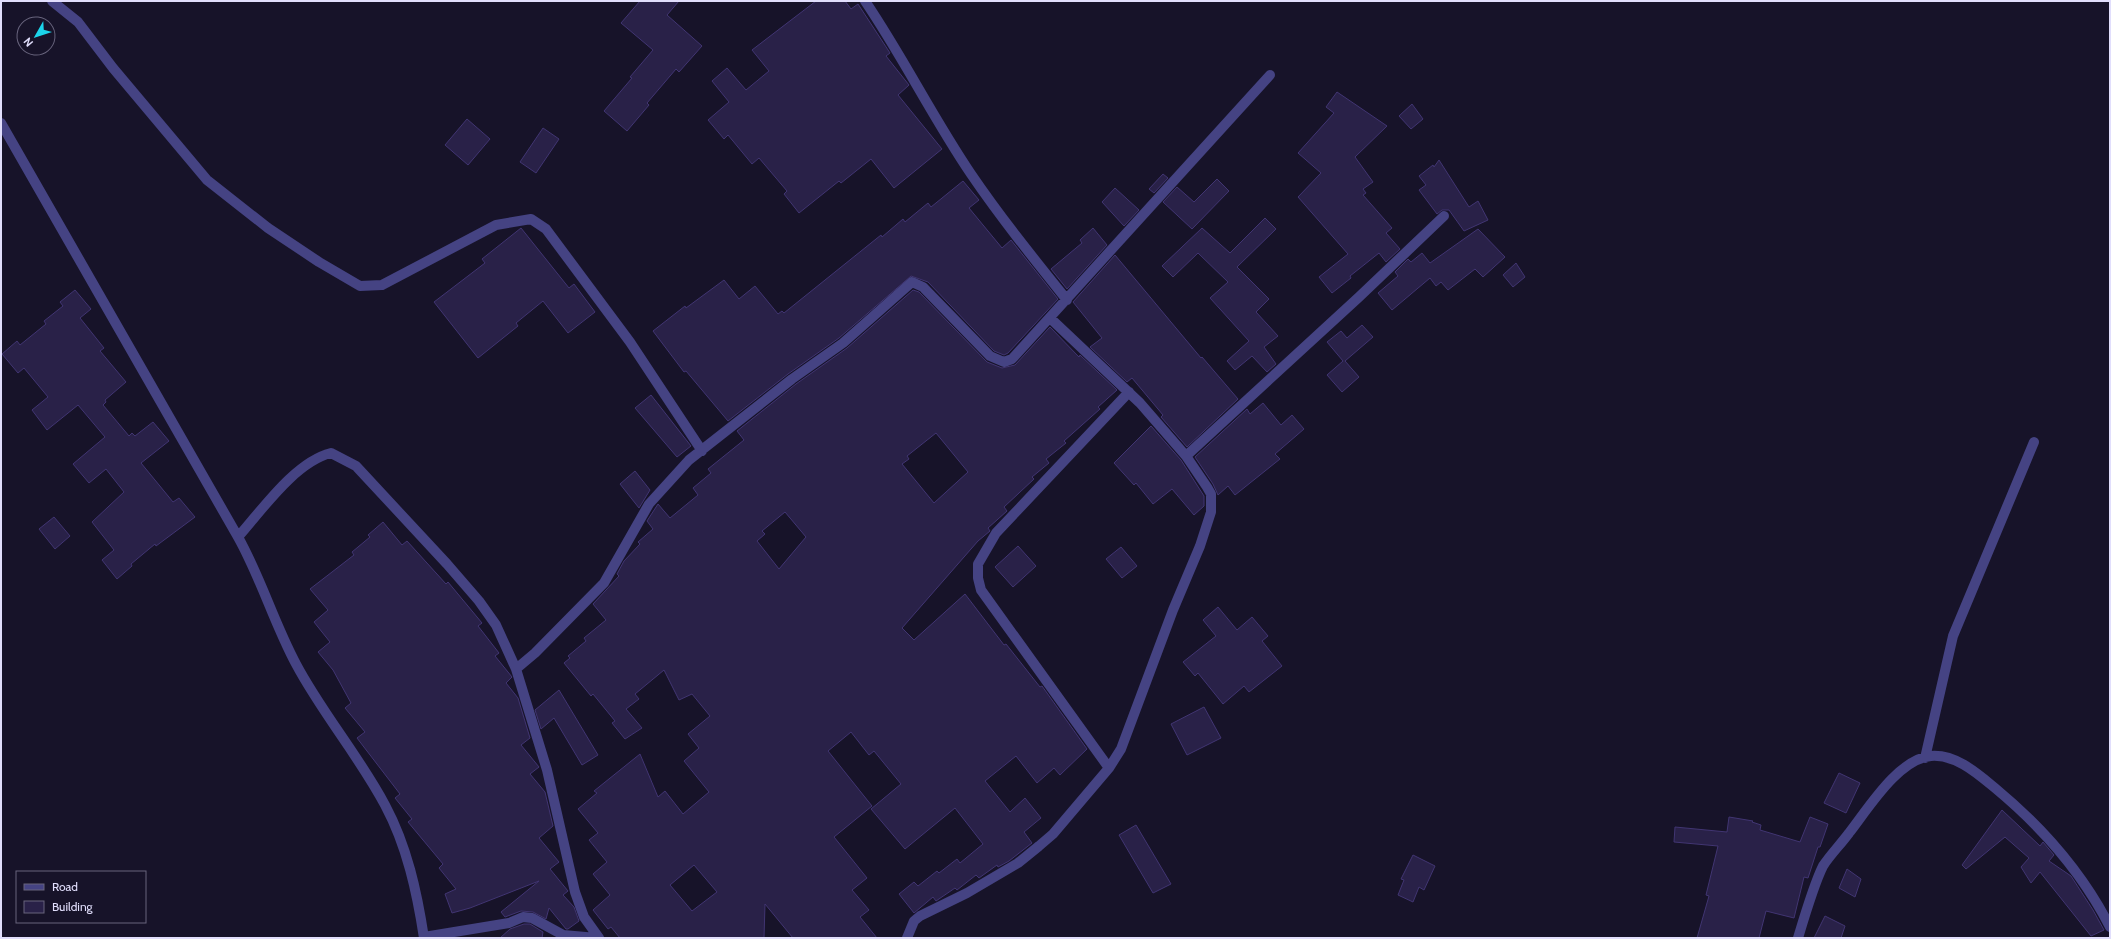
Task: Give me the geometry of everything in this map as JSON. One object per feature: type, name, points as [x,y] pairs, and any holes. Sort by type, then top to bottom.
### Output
[{"type":"street","points":[[52,1],[78,22],[118,74],[207,180],[268,228],[318,262],[360,286],[382,285],[496,225],[531,219],[546,229],[630,342],[702,451]]},
{"type":"street","points":[[865,1],[889,36],[971,174],[1002,218],[1067,300]]},
{"type":"street","points":[[516,669],[535,653],[604,583],[649,504],[664,486],[702,451],[797,376],[843,343],[912,282],[923,287],[990,356],[1004,362],[1012,359],[1270,75]]},
{"type":"street","points":[[1,123],[250,559],[296,665],[386,806],[402,843],[415,887],[424,937],[509,923],[523,918],[532,918],[563,935],[598,938]]},
{"type":"street","points":[[1186,456],[1354,303],[1444,216]]},
{"type":"street","points":[[907,938],[914,921],[920,916],[966,893],[1018,863],[1039,846],[1053,834],[1109,768],[1121,749],[1200,546],[1211,512],[1211,494],[1186,456],[1129,392],[1050,318]]},
{"type":"street","points":[[1109,768],[980,590],[978,564],[996,533],[1129,392]]},
{"type":"street","points":[[1925,758],[1953,636],[2034,442]]},
{"type":"street","points":[[238,537],[288,481],[318,456],[331,453],[356,466],[479,601],[496,625],[516,669],[556,802],[565,855],[574,892],[584,917],[598,938]]},
{"type":"street","points":[[1798,938],[1823,866],[1878,793],[1891,779],[1918,760],[1932,756],[1949,759],[1966,766],[2022,810],[2051,840],[2069,862],[2110,927]]},
{"type":"building","points":[[640,1],[679,1],[667,15],[702,46],[679,72],[676,69],[647,103],[649,105],[627,131],[604,111],[653,50],[621,23]]},
{"type":"building","points":[[816,1],[845,1],[851,9],[858,4],[890,53],[886,56],[909,85],[898,95],[942,149],[894,188],[871,159],[841,183],[839,181],[799,213],[784,194],[787,191],[759,158],[752,164],[728,135],[724,139],[708,120],[729,102],[712,81],[727,68],[746,90],[769,71],[752,50]]},
{"type":"building","points":[[1337,92],[1387,126],[1355,157],[1373,182],[1363,189],[1366,193],[1363,195],[1392,228],[1386,233],[1400,249],[1386,262],[1379,253],[1350,276],[1351,278],[1332,293],[1319,277],[1348,254],[1298,197],[1321,173],[1298,153],[1334,113],[1326,107]]},
{"type":"building","points":[[1412,104],[1423,119],[1411,129],[1399,116]]},
{"type":"building","points":[[467,119],[490,139],[468,165],[445,145]]},
{"type":"building","points":[[543,128],[559,139],[536,173],[520,162]]},
{"type":"building","points":[[1439,160],[1469,207],[1478,201],[1488,220],[1464,231],[1449,210],[1442,210],[1437,214],[1419,190],[1426,185],[1419,176],[1433,165],[1434,167]]},
{"type":"building","points":[[1163,174],[1168,178],[1154,193],[1149,189]]},
{"type":"building","points":[[1217,179],[1229,191],[1192,229],[1163,202],[1177,187],[1194,202]]},
{"type":"building","points":[[963,181],[979,200],[969,208],[1002,248],[1011,240],[1058,299],[1008,353],[1004,355],[994,351],[928,282],[911,276],[839,338],[788,374],[728,421],[686,371],[684,372],[653,331],[685,306],[686,308],[724,280],[739,299],[755,286],[778,314],[782,311],[784,313],[881,235],[882,237],[903,219],[905,222],[928,203],[931,207]]},
{"type":"building","points":[[1115,188],[1139,210],[1124,226],[1102,202]]},
{"type":"building","points":[[1265,218],[1276,229],[1237,267],[1269,299],[1256,312],[1278,336],[1264,347],[1276,364],[1267,372],[1252,356],[1235,370],[1227,361],[1249,341],[1210,298],[1228,282],[1198,253],[1173,277],[1162,266],[1202,228],[1230,253]]},
{"type":"building","points":[[521,228],[569,288],[574,284],[595,312],[568,333],[543,301],[516,323],[518,326],[478,358],[434,302],[485,263],[482,259]]},
{"type":"building","points":[[1093,228],[1107,245],[1067,289],[1051,269],[1082,243],[1080,240]]},
{"type":"building","points":[[1478,229],[1505,257],[1483,277],[1475,269],[1448,290],[1441,282],[1436,286],[1430,278],[1392,310],[1378,293],[1398,276],[1395,272],[1408,259],[1411,262],[1422,253],[1430,263]]},
{"type":"building","points":[[1115,255],[1201,358],[1202,357],[1238,399],[1187,447],[1161,417],[1163,415],[1132,378],[1127,382],[1090,347],[1102,338],[1073,302]]},
{"type":"building","points":[[1516,263],[1525,277],[1513,287],[1503,275]]},
{"type":"building","points":[[75,290],[91,309],[80,318],[104,348],[100,351],[126,382],[105,400],[106,402],[103,405],[129,436],[132,433],[135,436],[153,422],[169,441],[141,463],[173,502],[179,498],[195,517],[156,546],[155,544],[131,564],[132,566],[117,579],[102,560],[114,550],[92,522],[124,492],[106,469],[89,483],[73,464],[105,437],[78,405],[47,430],[32,410],[48,397],[24,368],[18,373],[2,354],[17,341],[20,345],[46,324],[44,321],[63,306],[60,302]]},
{"type":"building","points":[[913,290],[919,292],[987,362],[1002,368],[1015,365],[1050,327],[1079,357],[1080,355],[1117,390],[1098,407],[1100,409],[1064,441],[1066,443],[1046,459],[1049,463],[1032,477],[1034,479],[1004,507],[1007,511],[988,528],[990,531],[978,541],[902,628],[914,640],[965,594],[1004,645],[1006,644],[1040,687],[1042,686],[1087,749],[1060,775],[1054,768],[1037,783],[1016,756],[985,781],[1010,812],[1025,798],[1041,818],[1024,832],[1032,843],[1009,861],[998,867],[997,865],[979,878],[976,875],[957,890],[955,888],[936,901],[933,897],[914,913],[899,894],[914,882],[918,886],[937,871],[939,873],[957,859],[960,863],[983,844],[955,808],[905,849],[871,809],[901,784],[874,751],[869,755],[851,732],[828,751],[872,806],[834,837],[867,878],[852,890],[869,910],[860,917],[877,938],[793,938],[765,904],[764,938],[620,938],[611,927],[608,929],[593,910],[610,895],[593,874],[607,862],[589,840],[598,833],[578,809],[597,793],[594,791],[640,754],[658,797],[665,791],[683,814],[709,792],[684,761],[699,748],[688,734],[710,716],[692,694],[679,700],[664,670],[635,694],[639,699],[626,709],[642,728],[625,739],[612,723],[615,721],[593,694],[591,696],[564,663],[570,658],[568,656],[586,641],[584,638],[606,620],[593,604],[619,576],[617,574],[624,561],[640,544],[638,542],[653,529],[647,521],[658,504],[670,518],[698,495],[693,488],[711,473],[708,469],[744,440],[737,431],[796,384],[847,348]],"holes":[[[936,433],[968,472],[934,503],[902,464],[909,459],[907,456]],[[785,512],[806,537],[779,569],[757,541],[765,534],[762,531]],[[694,865],[717,892],[692,911],[670,885]]]},
{"type":"building","points":[[1362,325],[1373,337],[1345,361],[1359,377],[1342,392],[1327,375],[1343,361],[1327,342],[1341,331],[1347,338]]},
{"type":"building","points":[[651,395],[691,446],[677,457],[635,408]]},
{"type":"building","points":[[1263,403],[1281,425],[1292,415],[1304,429],[1275,454],[1280,459],[1235,495],[1228,486],[1218,495],[1213,484],[1195,457],[1247,409],[1250,414]]},
{"type":"building","points":[[1151,426],[1181,460],[1204,496],[1204,506],[1194,515],[1172,489],[1153,504],[1136,483],[1134,485],[1114,463]]},
{"type":"building","points":[[635,471],[650,490],[639,508],[620,484]]},
{"type":"building","points":[[54,517],[70,536],[55,549],[39,529]]},
{"type":"building","points":[[383,522],[402,545],[407,541],[446,584],[448,582],[482,623],[478,626],[499,653],[495,656],[512,677],[506,683],[518,698],[530,738],[521,745],[539,767],[530,774],[545,792],[553,826],[539,838],[559,862],[550,869],[568,891],[563,895],[574,907],[579,921],[568,929],[566,929],[549,908],[546,919],[533,912],[521,911],[505,917],[501,912],[539,881],[470,908],[452,913],[445,894],[456,889],[439,868],[443,864],[408,822],[412,819],[395,798],[400,794],[357,738],[365,732],[345,708],[351,703],[333,670],[318,652],[330,642],[314,622],[328,610],[310,589],[354,555],[352,552],[370,537],[368,535]]},
{"type":"building","points":[[1018,546],[1036,566],[1013,587],[995,567]]},
{"type":"building","points":[[1121,547],[1137,566],[1122,578],[1106,559]]},
{"type":"building","points":[[1218,607],[1237,630],[1252,617],[1268,636],[1262,641],[1282,666],[1249,692],[1244,686],[1223,704],[1198,673],[1195,676],[1183,662],[1216,636],[1203,620]]},
{"type":"building","points":[[559,690],[598,755],[582,765],[554,718],[541,729],[535,710]]},
{"type":"building","points":[[1204,707],[1221,738],[1187,755],[1171,724]]},
{"type":"building","points":[[1839,773],[1860,783],[1846,813],[1824,803]]},
{"type":"building","points":[[2002,810],[2040,846],[2043,842],[2054,855],[2049,861],[2071,876],[2104,930],[2091,936],[2040,872],[2031,883],[2021,867],[2029,858],[2005,837],[1966,869],[1962,865]]},
{"type":"building","points":[[1729,817],[1753,821],[1752,822],[1761,825],[1760,830],[1800,842],[1810,817],[1828,824],[1820,847],[1818,847],[1808,878],[1804,877],[1794,918],[1766,911],[1759,938],[1697,938],[1709,896],[1706,895],[1718,846],[1674,842],[1675,827],[1727,832]]},
{"type":"building","points":[[1136,825],[1171,884],[1153,893],[1119,835]]},
{"type":"building","points":[[1413,855],[1435,866],[1424,890],[1419,887],[1413,902],[1398,895],[1404,880],[1401,879]]},
{"type":"building","points":[[1847,869],[1861,879],[1855,897],[1839,888]]},
{"type":"building","points":[[1825,916],[1845,926],[1841,938],[1814,938]]},
{"type":"building","points":[[524,924],[530,924],[543,932],[542,938],[500,938],[510,929]]}]
